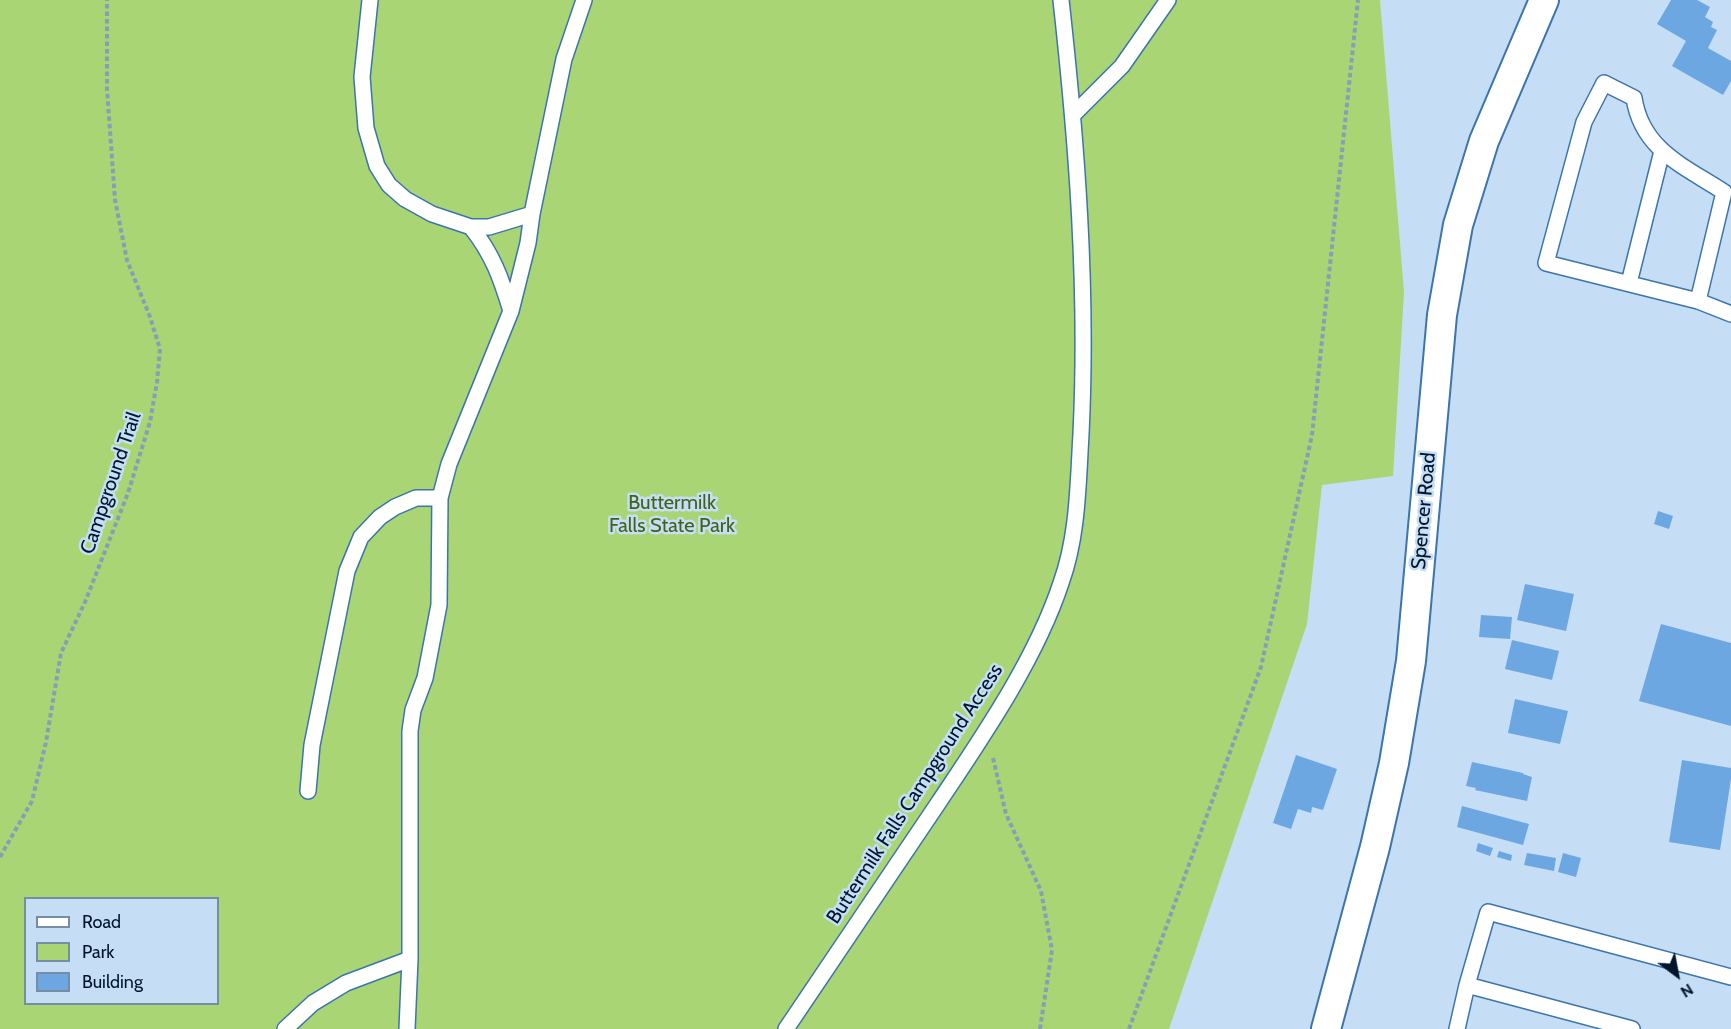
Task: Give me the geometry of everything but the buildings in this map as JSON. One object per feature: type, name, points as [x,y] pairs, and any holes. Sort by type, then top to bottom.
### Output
[{"type":"street","name":"Spencer Road","points":[[1326,1029],[1375,847],[1394,763],[1411,661],[1442,315],[1458,225],[1484,141],[1544,0]]},
{"type":"lane","points":[[370,0],[362,77],[366,129],[377,166],[389,185],[405,199],[432,214],[471,227],[489,227],[532,214]]},
{"type":"lane","points":[[407,1029],[410,959],[410,731],[413,710],[428,667],[439,605],[440,498],[449,464],[511,311],[528,243],[564,59],[584,0]]},
{"type":"lane","name":"Buttermilk Falls Campground Access","points":[[786,1029],[982,736],[1039,638],[1062,582],[1077,512],[1083,393],[1082,254],[1074,114],[1061,0]]},
{"type":"lane","points":[[1074,114],[1122,66],[1168,0]]},
{"type":"lane","points":[[1698,301],[1724,192],[1662,151],[1645,133],[1637,114],[1634,98],[1604,83],[1584,122],[1546,263],[1698,301],[1731,314]]},
{"type":"lane","points":[[1629,284],[1662,151]]},
{"type":"lane","points":[[471,227],[497,267],[511,311]]},
{"type":"lane","points":[[308,791],[312,745],[347,571],[361,537],[395,507],[416,498],[440,498]]},
{"type":"lane","points":[[1457,1029],[1488,912],[1731,977]]},
{"type":"lane","points":[[285,1029],[313,1003],[346,983],[410,959]]},
{"type":"lane","points":[[1467,986],[1632,1029]]},
{"type":"path","name":"Campground Trail","points":[[0,857],[32,801],[46,742],[61,653],[85,602],[128,493],[150,422],[157,382],[160,349],[127,260],[115,200],[107,88],[107,0]]},
{"type":"path","points":[[1129,1029],[1261,667],[1312,435],[1358,0]]},
{"type":"path","points":[[982,736],[994,759],[1006,814],[1041,891],[1052,950],[1040,1029]]},
{"type":"green space","name":"Buttermilk Falls State Park","points":[[0,0],[1380,0],[1404,292],[1393,476],[1322,485],[1307,624],[1169,1029],[0,1029]]}]
